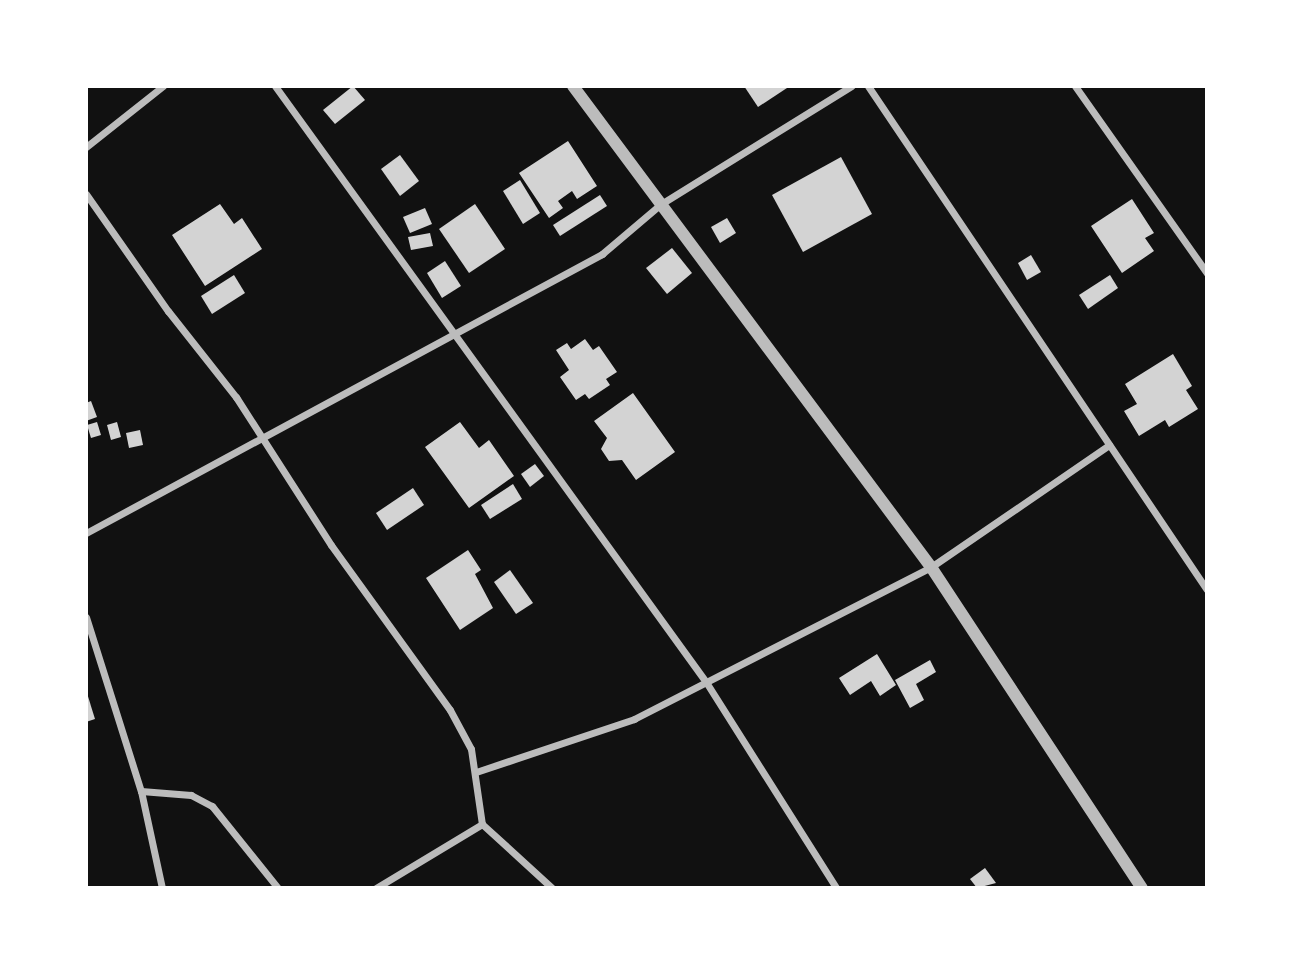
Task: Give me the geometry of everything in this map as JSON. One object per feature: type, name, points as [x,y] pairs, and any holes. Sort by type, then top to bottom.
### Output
[{"type":"street","points":[[86,148],[163,86]]},
{"type":"street","points":[[275,86],[706,682],[836,888]]},
{"type":"street","points":[[573,86],[931,567],[1142,888]]},
{"type":"street","points":[[86,533],[602,254],[661,204],[851,86]]},
{"type":"street","points":[[868,86],[1207,590]]},
{"type":"street","points":[[1075,86],[1207,273]]},
{"type":"street","points":[[86,194],[261,436],[331,545],[450,710],[471,749],[482,824],[551,888]]},
{"type":"street","points":[[476,772],[586,738],[706,682],[931,567],[1109,444]]},
{"type":"street","points":[[86,617],[141,791],[162,888]]},
{"type":"street","points":[[141,791],[191,795],[212,806],[278,888]]},
{"type":"street","points":[[376,888],[482,824]]},
{"type":"building","points":[[353,86],[365,100],[335,124],[323,110]]},
{"type":"building","points":[[744,86],[790,86],[758,107]]},
{"type":"building","points":[[568,141],[597,186],[577,199],[572,191],[558,201],[563,208],[549,218],[519,173]]},
{"type":"building","points":[[400,155],[419,181],[400,196],[381,169]]},
{"type":"building","points":[[841,157],[872,214],[803,252],[772,195]]},
{"type":"building","points":[[520,180],[540,213],[523,224],[503,191]]},
{"type":"building","points":[[600,195],[607,206],[560,236],[553,225]]},
{"type":"building","points":[[1132,199],[1154,233],[1145,238],[1154,251],[1122,273],[1091,226]]},
{"type":"building","points":[[220,204],[234,224],[242,218],[262,249],[205,286],[172,235]]},
{"type":"building","points":[[475,204],[505,249],[469,273],[439,229]]},
{"type":"building","points":[[425,208],[432,224],[410,233],[403,217]]},
{"type":"building","points":[[727,218],[736,233],[720,243],[711,227]]},
{"type":"building","points":[[430,233],[433,246],[411,250],[408,237]]},
{"type":"building","points":[[672,248],[692,273],[667,294],[646,268]]},
{"type":"building","points":[[1031,255],[1041,272],[1027,280],[1018,263]]},
{"type":"building","points":[[445,261],[461,286],[442,298],[427,273]]},
{"type":"building","points":[[234,275],[245,293],[212,314],[201,296]]},
{"type":"building","points":[[1110,275],[1118,288],[1088,309],[1079,295]]},
{"type":"building","points":[[585,339],[593,350],[599,346],[617,372],[606,379],[610,385],[589,399],[585,394],[576,400],[560,377],[569,370],[556,350],[567,343],[571,349]]},
{"type":"building","points":[[1173,354],[1192,386],[1186,390],[1198,409],[1169,427],[1165,420],[1139,436],[1124,411],[1137,404],[1125,384]]},
{"type":"building","points":[[633,393],[675,452],[636,480],[622,460],[609,461],[601,449],[607,438],[594,421]]},
{"type":"building","points":[[91,401],[97,417],[86,421],[86,403]]},
{"type":"building","points":[[97,422],[101,435],[91,438],[87,425]]},
{"type":"building","points":[[117,422],[121,437],[111,440],[107,425]]},
{"type":"building","points":[[460,422],[479,448],[489,440],[514,476],[469,508],[425,447]]},
{"type":"building","points":[[140,430],[143,445],[129,448],[126,433]]},
{"type":"building","points":[[535,464],[544,476],[530,487],[521,474]]},
{"type":"building","points":[[513,484],[522,499],[490,519],[481,505]]},
{"type":"building","points":[[413,488],[424,505],[387,530],[376,513]]},
{"type":"building","points":[[468,550],[481,570],[475,574],[493,608],[460,630],[426,578]]},
{"type":"building","points":[[510,570],[533,603],[516,614],[494,582]]},
{"type":"building","points":[[877,654],[896,685],[880,696],[871,681],[850,695],[839,678]]},
{"type":"building","points":[[930,660],[936,672],[916,684],[924,700],[910,708],[895,680]]},
{"type":"building","points":[[86,690],[95,719],[86,722]]},
{"type":"building","points":[[985,868],[996,883],[977,888],[970,879]]}]
